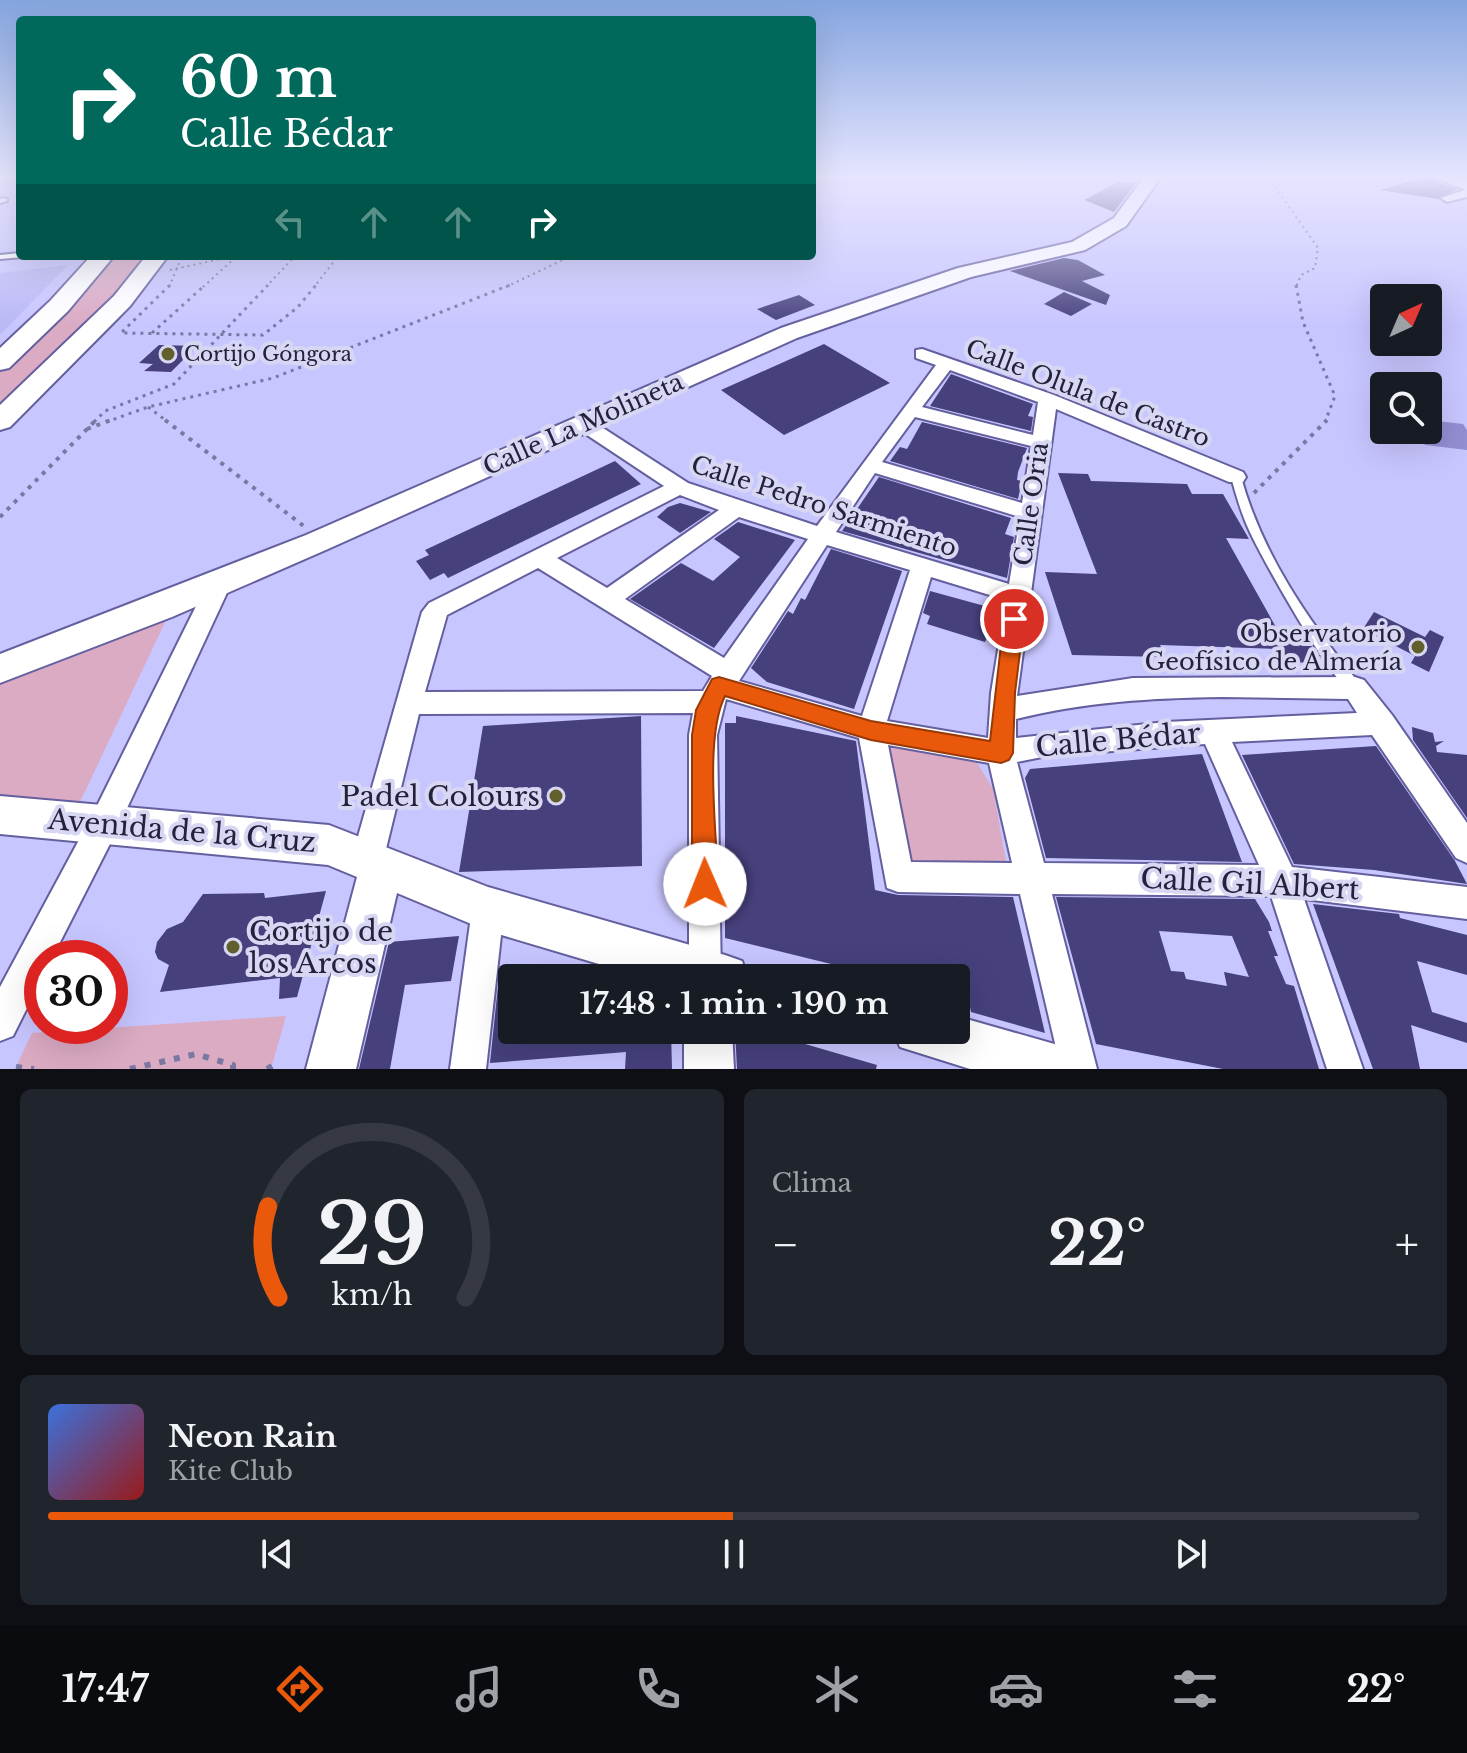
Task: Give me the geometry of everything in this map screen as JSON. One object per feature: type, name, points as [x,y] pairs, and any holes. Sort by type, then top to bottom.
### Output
[{"type":"main road","points":[[0,362],[59,306],[99,260]]},
{"type":"main road","points":[[0,421],[111,312],[151,264]]},
{"type":"street","name":"Calle La Molineta","points":[[0,669],[317,542],[789,333],[965,272],[1078,246],[1111,227]]},
{"type":"street","name":"Calle Olula de Castro","points":[[922,354],[1048,399],[1236,477]]},
{"type":"street","points":[[713,964],[703,735],[720,687],[870,465],[946,363]]},
{"type":"street","name":"Calle Oria","points":[[1048,399],[1039,442],[1032,513],[1002,711],[1001,753],[1079,1069]]},
{"type":"street","points":[[910,410],[1039,442]]},
{"type":"street","name":"Calle Pedro Sarmiento","points":[[582,423],[679,487],[736,509],[1018,595]]},
{"type":"street","points":[[870,465],[1032,513]]},
{"type":"street","points":[[331,1069],[409,703],[431,618],[438,609],[679,487]]},
{"type":"street","points":[[608,599],[736,509]]},
{"type":"street","name":"Calle Bédar","points":[[539,558],[608,599],[720,687],[871,730],[1001,753],[1047,744],[1213,731],[1382,723]]},
{"type":"street","points":[[871,730],[922,567]]},
{"type":"street","points":[[0,1023],[104,824],[220,582]]},
{"type":"street","name":"Calle Bédar","points":[[1002,711],[1047,700],[1157,685],[1355,688]]},
{"type":"street","points":[[409,703],[720,687]]},
{"type":"street","points":[[1355,688],[1467,848]]},
{"type":"street","name":"Calle Gil Albert","points":[[871,730],[898,877],[1282,881],[1467,903]]},
{"type":"street","points":[[1213,731],[1282,881],[1345,1069]]},
{"type":"street","name":"Avenida de la Cruz","points":[[0,815],[329,845],[488,909],[673,964]]},
{"type":"street","points":[[468,1069],[488,909]]},
{"type":"street","points":[[708,1044],[709,1069]]},
{"type":"street","points":[[969,1044],[1061,1069]]},
{"type":"lane","points":[[1236,477],[1241,506],[1325,653],[1355,688]]},
{"type":"path","points":[[1241,506],[1328,419],[1335,396],[1297,306],[1294,286],[1299,277],[1315,268],[1318,248],[1303,227]]},
{"type":"path","points":[[182,260],[182,268],[146,311],[121,333],[263,335],[298,307],[335,260]]},
{"type":"path","points":[[151,264],[182,268],[218,260]]},
{"type":"path","points":[[152,333],[232,260]]},
{"type":"path","points":[[0,517],[105,411],[174,384],[290,260]]},
{"type":"path","points":[[87,429],[148,407],[273,378],[339,355],[484,297],[563,260]]},
{"type":"path","points":[[148,407],[299,520],[317,542]]},
{"type":"path","points":[[130,1069],[140,1064],[158,1067],[178,1057],[206,1053],[233,1065],[233,1069]]},
{"type":"path","points":[[16,1067],[34,1069]]},
{"type":"shaded area","points":[[108,260],[145,260],[112,305],[0,415],[0,369]]},
{"type":"shaded area","points":[[68,265],[0,335],[0,273]]},
{"type":"shaded area","points":[[1442,422],[1463,424],[1467,430],[1467,450],[1425,445],[1442,444]]},
{"type":"shaded area","points":[[167,618],[71,821],[0,812],[0,672]]},
{"type":"shaded area","points":[[881,741],[976,761],[993,789],[1007,867],[898,877]]},
{"type":"shaded area","points":[[286,1016],[271,1069],[15,1069],[27,1044],[128,1044],[128,1027]]},
{"type":"building","points":[[1064,258],[1078,260],[1105,275],[1082,281],[1110,295],[1106,305],[1010,271]]},
{"type":"building","points":[[1064,292],[1092,304],[1071,316],[1044,304]]},
{"type":"building","points":[[799,295],[815,305],[776,320],[757,309]]},
{"type":"building","points":[[824,344],[890,383],[784,435],[721,390]]},
{"type":"building","name":"Cortijo Góngora","points":[[159,345],[197,346],[171,372],[144,371],[153,364],[139,363]]},
{"type":"building","points":[[951,374],[1033,404],[1028,416],[1033,417],[1031,431],[930,406]]},
{"type":"building","points":[[922,422],[1027,448],[1018,472],[1017,480],[1022,481],[1018,499],[890,461],[900,447],[907,449]]},
{"type":"building","points":[[615,461],[641,484],[448,578],[444,573],[430,580],[416,561],[429,555],[425,550]]},
{"type":"building","points":[[1058,473],[1088,474],[1091,481],[1187,484],[1192,494],[1223,494],[1249,539],[1226,538],[1277,629],[1301,629],[1322,663],[1285,662],[1278,649],[1160,645],[1166,657],[1072,655],[1045,572],[1097,574]]},
{"type":"building","points":[[879,477],[1011,518],[1005,534],[1014,537],[1007,578],[842,531]]},
{"type":"building","points":[[680,503],[711,512],[680,533],[657,517],[668,507]]},
{"type":"building","points":[[738,522],[795,540],[714,648],[630,599],[681,563],[713,581],[740,557],[714,539]]},
{"type":"building","points":[[831,549],[902,571],[854,709],[767,682],[751,668],[788,611],[793,614],[801,598],[805,600]]},
{"type":"building","points":[[930,591],[992,608],[990,613],[1000,616],[997,637],[988,634],[985,642],[927,624],[930,616],[923,613]]},
{"type":"building","name":"Observatorio Geofísico de Almería","points":[[1374,612],[1425,637],[1430,630],[1444,637],[1429,672],[1411,663],[1415,656],[1363,629]]},
{"type":"building","name":"Padel Colours","points":[[641,716],[642,866],[459,872],[483,726]]},
{"type":"building","points":[[736,716],[856,741],[875,890],[898,895],[1013,897],[1045,1033],[971,1012],[970,964],[831,964],[725,938],[725,723],[736,723]]},
{"type":"building","points":[[1412,727],[1433,733],[1435,742],[1444,741],[1436,746],[1437,752],[1467,755],[1467,818],[1413,740]]},
{"type":"building","points":[[1376,746],[1455,861],[1467,884],[1374,870],[1294,864],[1242,755]]},
{"type":"building","points":[[1202,754],[1242,862],[1046,858],[1025,778],[1030,769]]},
{"type":"building","name":"Cortijo de los Arcos","points":[[326,891],[297,997],[279,999],[280,978],[160,992],[169,965],[158,959],[155,952],[157,942],[167,929],[183,922],[203,894],[264,893],[265,898]]},
{"type":"building","points":[[1056,897],[1255,899],[1269,922],[1272,931],[1268,931],[1278,956],[1274,956],[1286,984],[1294,986],[1319,1069],[1223,1069],[1096,1044]],"holes":[[[1159,931],[1232,936],[1249,977],[1224,972],[1227,986],[1186,979],[1184,972],[1171,971]]]},
{"type":"building","points":[[1313,904],[1399,914],[1400,918],[1467,935],[1467,975],[1417,961],[1432,1012],[1467,1023],[1467,1043],[1411,1025],[1420,1069],[1373,1069]]},
{"type":"building","points":[[459,936],[451,981],[405,985],[390,1069],[359,1069],[389,942]]},
{"type":"building","points":[[498,986],[498,1044],[671,1044],[672,1069],[625,1069],[626,1052],[490,1063]]},
{"type":"building","points":[[736,1044],[805,1044],[877,1065],[876,1069],[737,1069]]},
{"type":"place","name":"Cortijo Góngora","points":[[168,354]]},
{"type":"place","name":"Observatorio Geofísico de Almería","points":[[1418,647]]},
{"type":"place","name":"Padel Colours","points":[[556,796]]},
{"type":"place","name":"Cortijo de los Arcos","points":[[233,947]]},
{"type":"route","points":[[705,884],[703,735],[707,710],[719,686],[871,730],[1001,753],[1004,693],[1014,619]]}]
